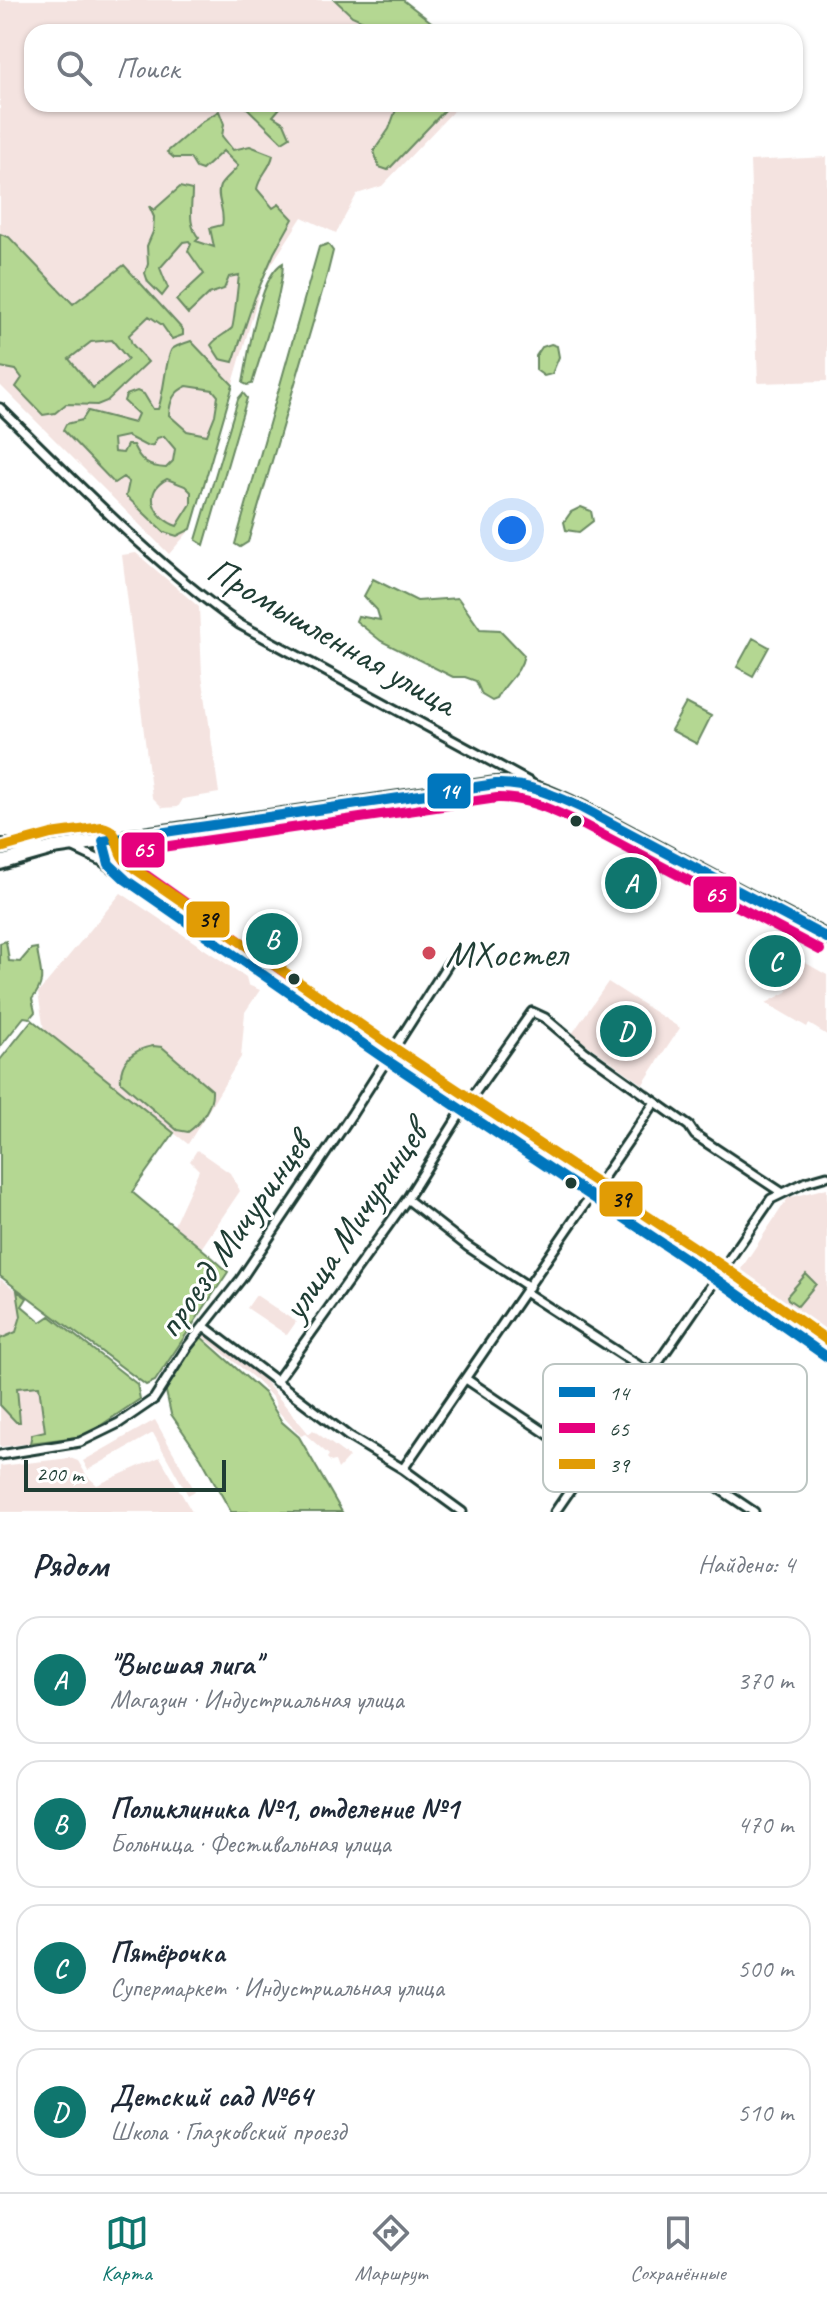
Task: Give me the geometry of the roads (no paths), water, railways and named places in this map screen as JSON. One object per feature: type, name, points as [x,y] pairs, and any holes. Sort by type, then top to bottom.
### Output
[{"type":"highway","points":[[0,863],[58,847],[518,783],[547,792],[827,938]]},
{"type":"highway","points":[[0,846],[58,847]]},
{"type":"street","name":"Промышленная улица","points":[[0,408],[159,562],[239,624],[547,792]]},
{"type":"street","points":[[114,870],[112,863],[116,848],[133,837]]},
{"type":"street","points":[[103,841],[104,851],[114,870]]},
{"type":"street","points":[[58,847],[78,848],[90,854],[385,1059],[716,1279],[827,1357]]},
{"type":"street","name":"проезд Мичуринцев","points":[[0,1455],[80,1442],[119,1423],[154,1399],[187,1347],[205,1327],[352,1114],[448,964]]},
{"type":"street","name":"улица Мичуринцев","points":[[276,1382],[407,1199],[462,1111],[532,1012],[545,1018],[584,1051],[655,1102]]},
{"type":"street","points":[[403,1469],[655,1102],[689,1126],[695,1135],[781,1192]]},
{"type":"street","points":[[656,1364],[771,1199],[781,1192],[827,1176]]},
{"type":"street","points":[[407,1199],[527,1290],[637,1364]]},
{"type":"street","points":[[205,1327],[348,1436],[403,1469],[462,1512]]},
{"type":"street","points":[[466,1379],[543,1431]]},
{"type":"street","points":[[555,1512],[569,1492]]},
{"type":"street","points":[[724,1492],[754,1512]]},
{"type":"place","name":"\"Высшая лига\"","points":[[631,883]]},
{"type":"place","name":"Поликлиника №1, отделение №1","points":[[272,939]]},
{"type":"place","name":"МХостел","points":[[429,953]]},
{"type":"place","name":"Пятёрочка","points":[[775,961]]},
{"type":"place","name":"Детский сад №64","points":[[626,1031]]}]
